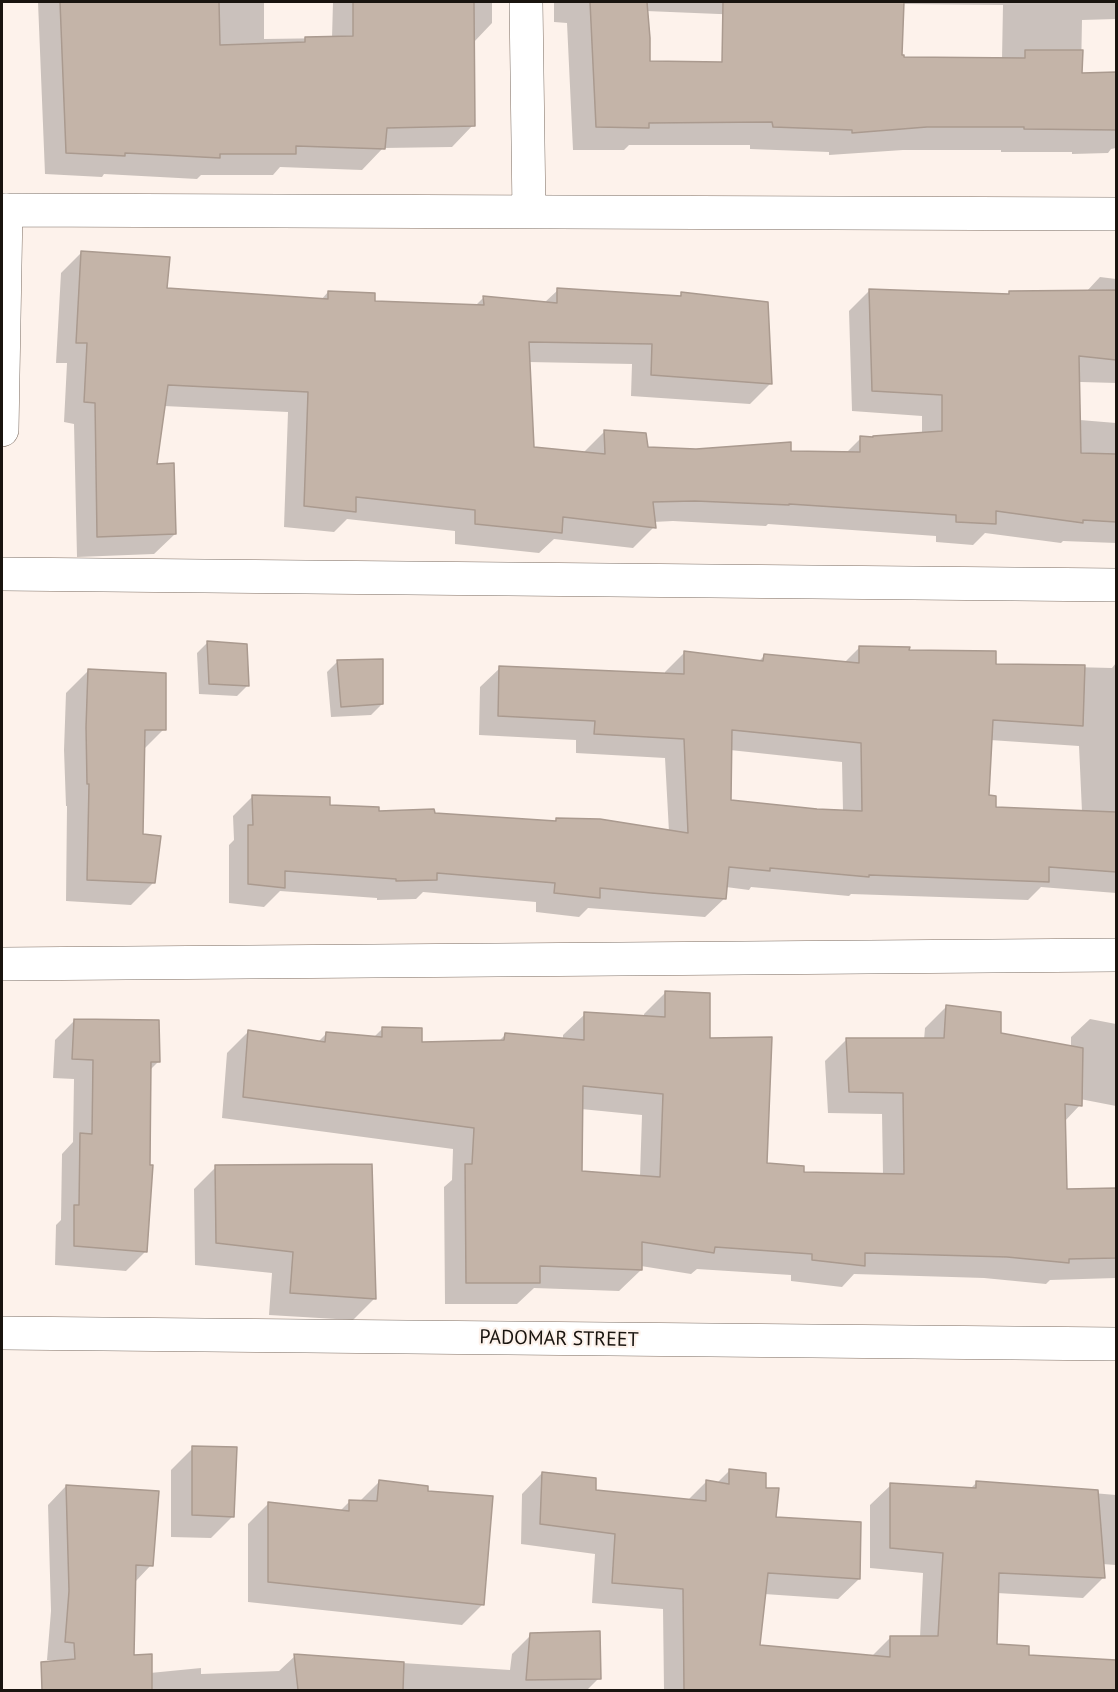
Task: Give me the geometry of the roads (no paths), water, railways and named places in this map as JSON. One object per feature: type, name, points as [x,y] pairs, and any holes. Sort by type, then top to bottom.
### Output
[{"type":"street","points":[[526,2],[529,212]]},
{"type":"street","points":[[2,430],[4,210],[1116,214]]},
{"type":"street","points":[[2,574],[1116,585]]},
{"type":"street","points":[[2,964],[1116,955]]},
{"type":"street","name":"PADOMAR STREET","points":[[2,1333],[1116,1344]]}]
